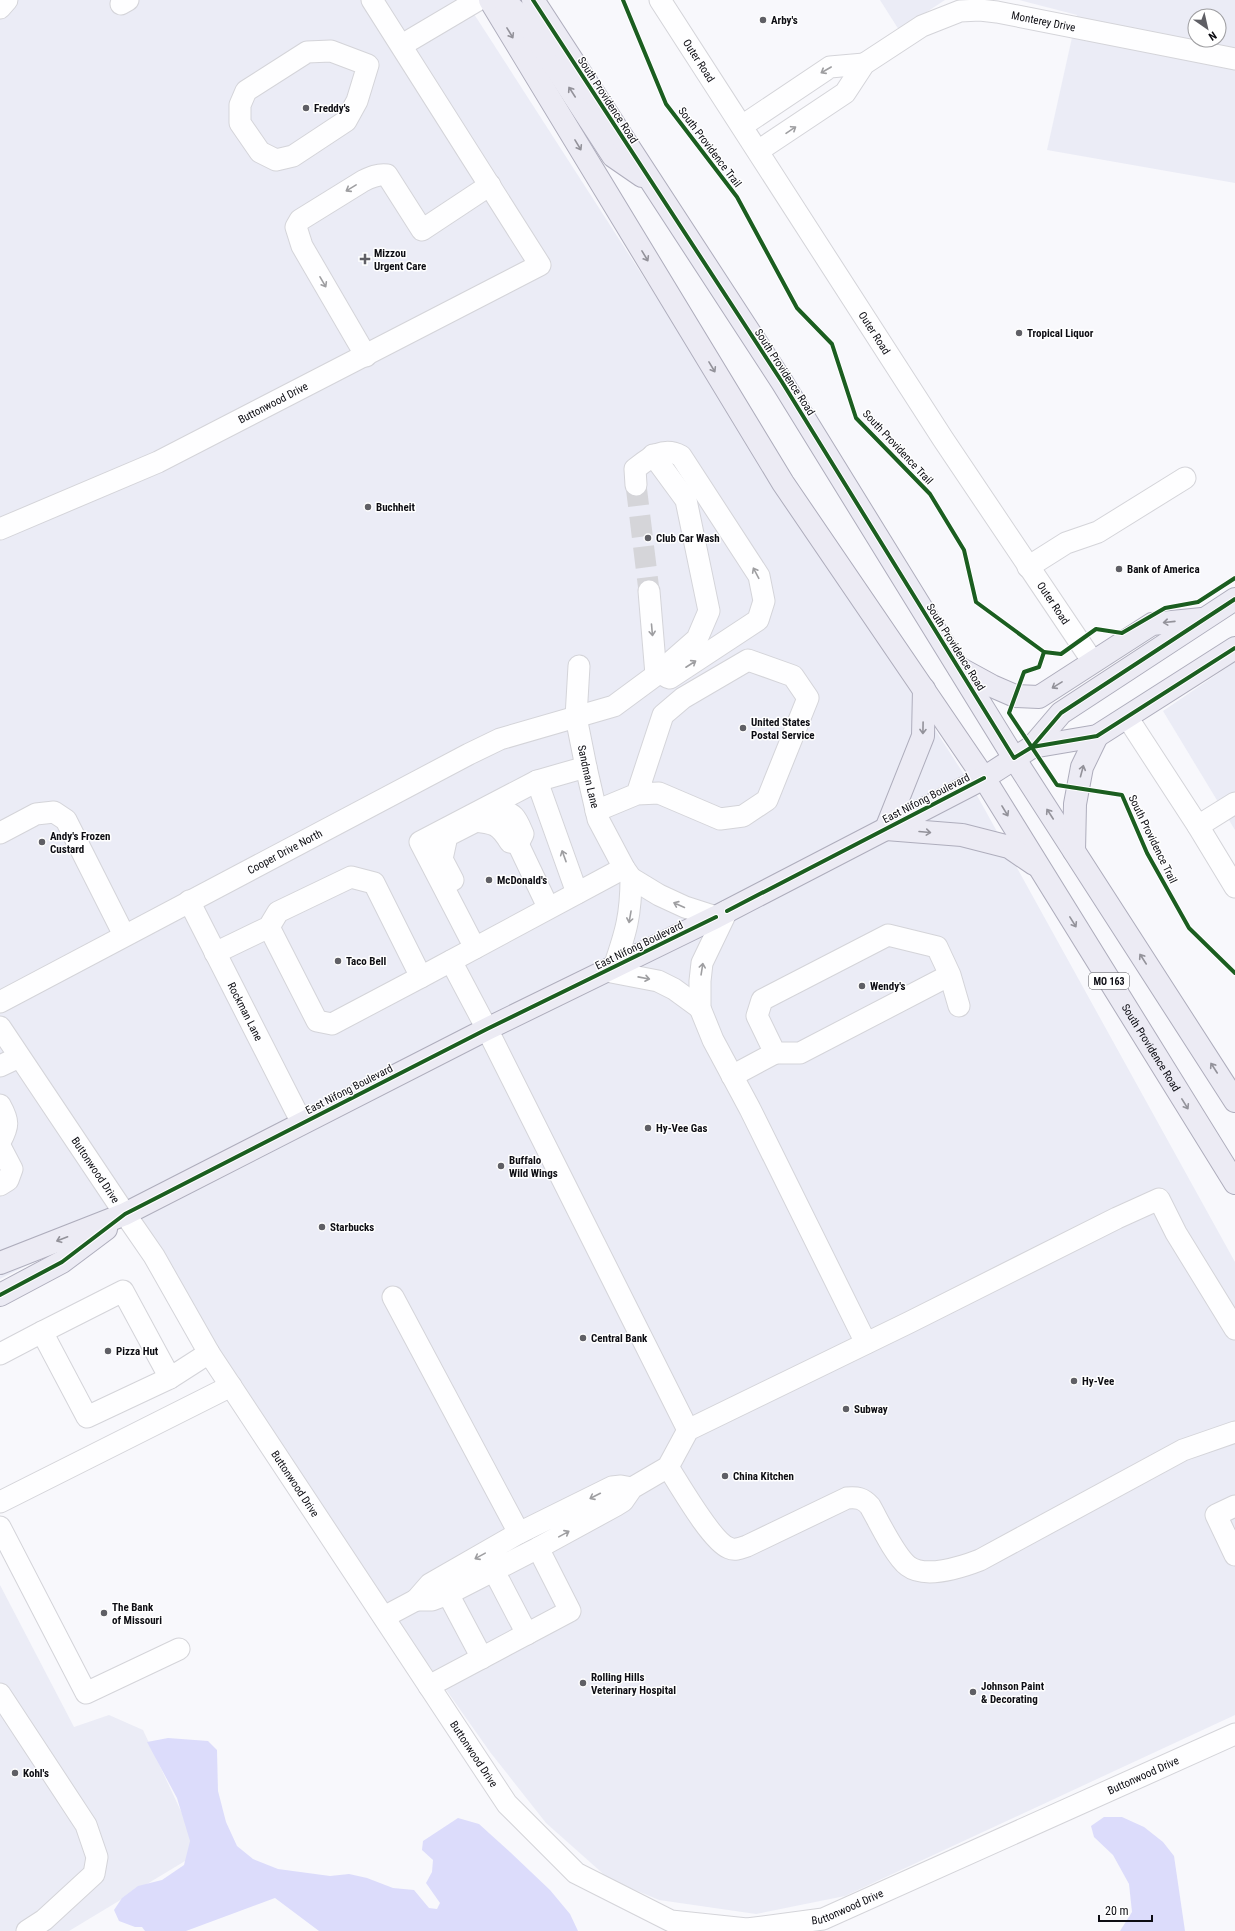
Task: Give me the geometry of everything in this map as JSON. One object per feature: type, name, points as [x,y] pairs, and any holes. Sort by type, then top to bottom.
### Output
[{"type":"main road","name":"South Providence Road","points":[[490,0],[783,484],[984,778],[1235,1183]]},
{"type":"main road","points":[[504,0],[526,22],[613,156],[652,182]]},
{"type":"main road","name":"South Providence Road","points":[[532,0],[782,382],[1014,758],[1235,1101]]},
{"type":"main road","name":"East Nifong Boulevard","points":[[0,1263],[125,1214],[487,1030],[722,914],[984,778],[1032,746],[1062,713],[1235,599]]},
{"type":"main road","points":[[958,667],[992,686],[1016,696],[1038,697],[1152,624],[1207,618]]},
{"type":"main road","name":"East Nifong Boulevard","points":[[1032,746],[1097,736],[1235,648]]},
{"type":"main road","points":[[924,689],[923,736],[886,829],[962,835],[1009,847],[1041,870]]},
{"type":"main road","points":[[1074,851],[1075,804],[1082,767],[1097,736]]},
{"type":"main road","name":"East Nifong Boulevard","points":[[0,1294],[62,1262],[125,1214]]},
{"type":"street","points":[[0,8],[7,0]]},
{"type":"street","points":[[366,356],[302,246],[296,227],[300,220],[309,213],[372,176],[387,175],[422,230],[490,185],[372,0]]},
{"type":"street","points":[[402,45],[478,0]]},
{"type":"street","name":"Outer Road","points":[[660,0],[1028,567],[1093,662]]},
{"type":"street","name":"Monterey Drive","points":[[758,151],[845,93],[864,64],[932,21],[960,11],[980,10],[998,6],[1235,59]]},
{"type":"street","points":[[331,51],[368,65],[357,101],[346,121],[293,156],[276,160],[260,152],[240,123],[240,105],[246,90],[308,52],[331,51]]},
{"type":"street","name":"Monterey Drive","points":[[742,126],[830,67],[864,64]]},
{"type":"street","name":"Buttonwood Drive","points":[[0,529],[158,462],[366,356],[540,264],[490,185]]},
{"type":"street","points":[[636,485],[634,469],[661,454],[676,453],[681,456],[709,497],[758,576],[764,601],[758,620],[670,678],[656,675],[649,591]]},
{"type":"street","name":"Cooper Drive North","points":[[0,1002],[189,900],[500,739],[614,706],[656,675],[697,639],[709,611],[686,500],[661,454]]},
{"type":"street","points":[[1028,567],[1066,543],[1098,532],[1185,478]]},
{"type":"street","points":[[596,811],[637,794],[659,793],[720,819],[743,816],[767,800],[808,698],[793,676],[748,660],[683,698],[663,715],[637,794]]},
{"type":"street","name":"Sandman Lane","points":[[579,666],[576,717],[596,811],[598,819],[628,873],[631,908],[627,930],[610,969]]},
{"type":"street","points":[[1127,716],[1198,826],[1235,888]]},
{"type":"street","points":[[472,942],[420,842],[537,781],[586,767]]},
{"type":"street","points":[[537,781],[577,893]]},
{"type":"street","points":[[1198,826],[1235,803]]},
{"type":"street","points":[[0,833],[36,814],[54,812],[66,820],[124,935]]},
{"type":"street","points":[[472,942],[473,918],[442,858],[447,836],[474,821],[492,823],[502,829],[510,842],[518,844],[548,907]]},
{"type":"street","points":[[269,927],[317,1021],[332,1024],[450,961],[472,942],[577,893],[628,873],[659,895],[678,904],[722,914],[702,962],[700,980],[700,1008],[713,1040],[866,1343]]},
{"type":"street","points":[[215,953],[269,927],[278,912],[351,877],[374,883],[421,977]]},
{"type":"street","name":"Rockman Lane","points":[[189,900],[302,1123]]},
{"type":"street","points":[[775,1053],[757,1016],[762,1000],[888,935],[937,947],[950,975],[959,1006]]},
{"type":"street","points":[[450,961],[487,1030],[688,1430]]},
{"type":"street","points":[[610,969],[658,981],[674,989],[700,1008]]},
{"type":"street","points":[[732,1076],[775,1053],[800,1053],[950,975]]},
{"type":"street","name":"Buttonwood Drive","points":[[0,1027],[154,1256],[209,1353],[507,1804],[576,1874],[669,1926],[747,1929],[823,1918],[1235,1734]]},
{"type":"street","points":[[0,1066],[19,1057]]},
{"type":"street","points":[[0,1105],[6,1117],[7,1130],[0,1142]]},
{"type":"street","points":[[0,1146],[12,1169],[8,1180],[0,1185]]},
{"type":"street","points":[[416,1600],[432,1600],[448,1594],[538,1548],[623,1501],[632,1488],[668,1467],[688,1430],[1117,1218],[1159,1199],[1176,1233],[1235,1329]]},
{"type":"street","points":[[0,1354],[123,1291],[170,1378]]},
{"type":"street","points":[[393,1297],[520,1534]]},
{"type":"street","points":[[42,1332],[87,1417],[170,1378],[209,1353]]},
{"type":"street","points":[[0,1502],[231,1386]]},
{"type":"street","points":[[668,1467],[705,1523],[722,1544],[730,1549],[738,1549],[747,1546],[847,1498],[856,1497],[864,1500],[870,1506],[902,1559],[909,1567],[919,1571],[928,1572],[965,1566],[980,1560],[1183,1450],[1235,1432]]},
{"type":"street","points":[[384,1617],[416,1600],[430,1584],[520,1534],[612,1488],[621,1486],[632,1488]]},
{"type":"street","points":[[1235,1506],[1216,1515],[1235,1555]]},
{"type":"street","points":[[0,1527],[86,1693],[179,1649]]},
{"type":"street","points":[[429,1686],[570,1611],[538,1548]]},
{"type":"street","points":[[494,1571],[527,1634]]},
{"type":"street","points":[[448,1594],[482,1658]]},
{"type":"street","points":[[0,1694],[86,1825],[97,1857],[94,1874],[44,1920],[26,1931]]},
{"type":"shaded area","points":[[0,0],[465,0],[974,790],[1235,1262],[1235,1715],[845,1896],[756,1914],[659,1900],[609,1879],[546,1823],[490,1752],[232,1386],[128,1215],[0,1279]]},
{"type":"shaded area","points":[[880,0],[945,0],[899,30]]},
{"type":"shaded area","points":[[1019,0],[1235,0],[1235,183],[1047,150],[1077,15]]},
{"type":"shaded area","points":[[1235,662],[1235,830],[1163,711]]},
{"type":"shaded area","points":[[0,1585],[74,1727],[109,1715],[143,1730],[200,1852],[69,1931],[0,1931]]},
{"type":"shaded area","points":[[168,1738],[208,1741],[217,1750],[218,1791],[226,1822],[237,1846],[253,1859],[278,1869],[330,1876],[349,1874],[367,1878],[393,1888],[414,1890],[429,1908],[437,1909],[440,1903],[426,1883],[432,1872],[433,1860],[422,1850],[423,1841],[458,1818],[479,1824],[510,1852],[550,1890],[570,1914],[578,1931],[319,1931],[275,1898],[186,1931],[145,1931],[142,1927],[135,1927],[119,1921],[114,1910],[122,1898],[138,1886],[162,1880],[184,1865],[190,1841],[177,1798],[147,1742]]},
{"type":"shaded area","points":[[1104,1817],[1122,1817],[1144,1827],[1163,1842],[1174,1856],[1185,1931],[1120,1931],[1132,1912],[1129,1884],[1113,1855],[1094,1837],[1091,1826]]},
{"type":"tunnel","points":[[636,485],[649,591]]},
{"type":"cycle path","points":[[533,0],[782,382],[1014,758],[1032,747],[1061,713],[1235,599]]},
{"type":"cycle path","name":"South Providence Trail","points":[[623,0],[666,104],[737,197],[797,308],[832,344],[856,418],[930,494],[964,550],[976,602],[1044,652],[1039,667],[1024,672],[1009,713],[1057,785],[1122,795],[1147,853],[1189,928],[1235,973]]},
{"type":"cycle path","points":[[1044,652],[1061,654],[1096,629],[1122,633],[1165,608],[1198,602],[1235,578]]},
{"type":"cycle path","points":[[1032,747],[1097,736],[1235,648]]},
{"type":"cycle path","points":[[727,911],[984,778]]},
{"type":"cycle path","points":[[0,1295],[62,1262],[125,1214],[487,1029],[716,917]]},
{"type":"place","name":"Arby's","points":[[763,20]]},
{"type":"place","name":"Freddy's","points":[[306,108]]},
{"type":"place","name":"Mizzou Urgent Care","points":[[365,259]]},
{"type":"place","name":"Tropical Liquor","points":[[1019,333]]},
{"type":"place","name":"Buchheit","points":[[368,507]]},
{"type":"place","name":"Club Car Wash","points":[[648,538]]},
{"type":"place","name":"Bank of America","points":[[1119,569]]},
{"type":"place","name":"United States Postal Service","points":[[743,728]]},
{"type":"place","name":"Andy's Frozen Custard","points":[[42,842]]},
{"type":"place","name":"McDonald's","points":[[489,880]]},
{"type":"place","name":"Taco Bell","points":[[338,961]]},
{"type":"place","name":"Wendy's","points":[[862,986]]},
{"type":"place","name":"Hy-Vee Gas","points":[[648,1128]]},
{"type":"place","name":"Buffalo Wild Wings","points":[[501,1166]]},
{"type":"place","name":"Starbucks","points":[[322,1227]]},
{"type":"place","name":"Central Bank","points":[[583,1338]]},
{"type":"place","name":"Pizza Hut","points":[[108,1351]]},
{"type":"place","name":"Hy-Vee","points":[[1074,1381]]},
{"type":"place","name":"Subway","points":[[846,1409]]},
{"type":"place","name":"China Kitchen","points":[[725,1476]]},
{"type":"place","name":"The Bank of Missouri","points":[[104,1613]]},
{"type":"place","name":"Rolling Hills Veterinary Hospital","points":[[583,1683]]},
{"type":"place","name":"Johnson Paint & Decorating","points":[[973,1692]]},
{"type":"place","name":"Kohl's","points":[[15,1773]]}]
